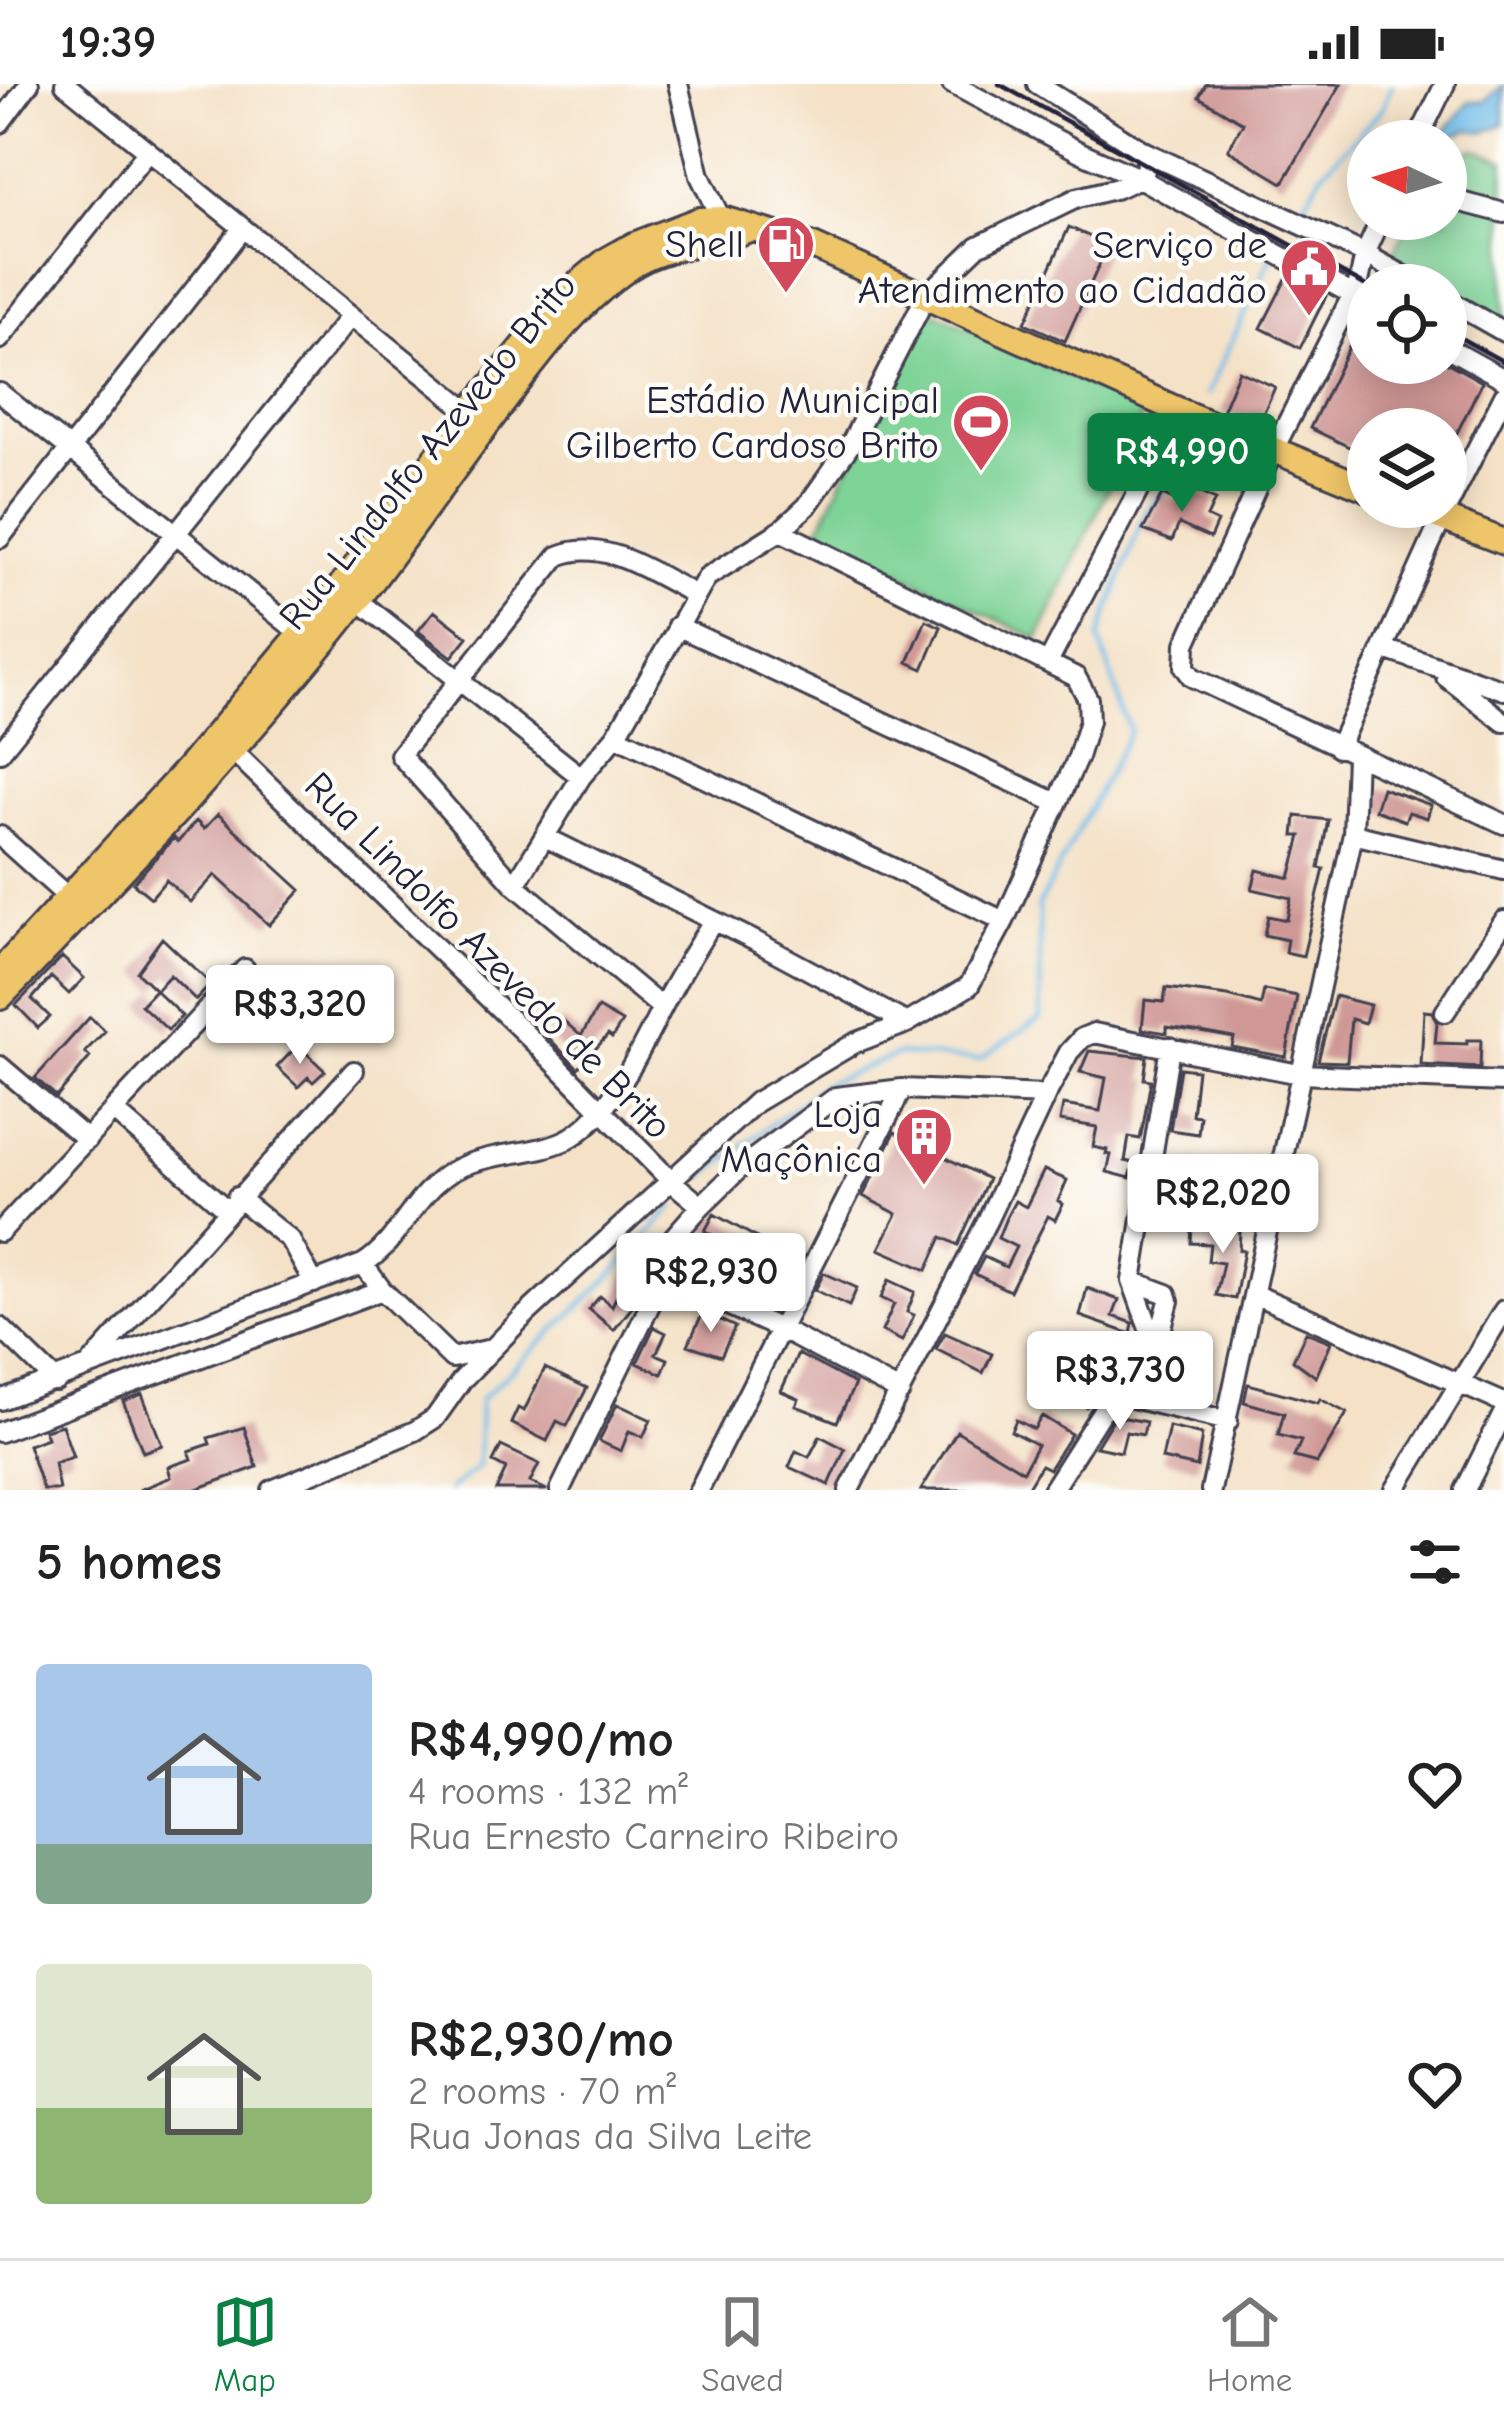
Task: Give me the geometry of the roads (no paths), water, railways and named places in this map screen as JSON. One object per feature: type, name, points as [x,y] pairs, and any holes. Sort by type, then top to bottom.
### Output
[{"type":"main road","name":"Rua Lindolfo Azevedo Brito","points":[[0,998],[232,750],[568,292],[634,245],[699,220],[734,228]]},
{"type":"main road","points":[[734,228],[813,246],[1347,481]]},
{"type":"main road","points":[[1467,528],[1504,542]]},
{"type":"main road","name":"Rua Lindolfo Azevedo Brito","points":[[0,972],[70,899],[301,634],[349,593]]},
{"type":"street","points":[[0,123],[29,84]]},
{"type":"street","points":[[65,84],[478,418]]},
{"type":"street","points":[[678,84],[700,176],[734,228]]},
{"type":"street","points":[[952,84],[1139,178],[1347,293]]},
{"type":"street","points":[[1037,84],[1145,152],[1383,264]]},
{"type":"street","points":[[1428,120],[1445,84]]},
{"type":"street","points":[[0,339],[148,151]]},
{"type":"street","points":[[515,885],[581,777],[616,736],[694,594],[707,577],[780,531],[807,506],[850,445],[926,296],[978,246],[1077,197],[1139,178],[1146,168],[1145,152]]},
{"type":"street","points":[[1467,203],[1504,213]]},
{"type":"street","points":[[0,538],[241,230]]},
{"type":"street","points":[[1364,264],[1372,240]]},
{"type":"street","points":[[1467,311],[1504,332]]},
{"type":"street","points":[[0,752],[350,317]]},
{"type":"street","points":[[1347,323],[1273,451],[1186,644],[1185,667],[1192,676],[1504,824]]},
{"type":"street","points":[[1467,359],[1504,379]]},
{"type":"street","points":[[0,392],[301,634]]},
{"type":"street","points":[[1467,477],[1496,430],[1504,395]]},
{"type":"street","points":[[1049,661],[1180,411]]},
{"type":"street","points":[[1211,1490],[1353,834],[1347,752],[1438,528]]},
{"type":"street","points":[[272,1490],[416,1431],[435,1418],[493,1348],[756,1102],[856,1043],[907,1024],[969,986],[1004,921],[1089,721],[1088,699],[1076,677],[780,531]]},
{"type":"street","points":[[662,1008],[515,885],[400,755],[558,556],[576,548],[627,560],[694,594]]},
{"type":"street","points":[[349,593],[581,777]]},
{"type":"street","points":[[677,626],[1057,802]]},
{"type":"street","points":[[1385,649],[1504,690]]},
{"type":"street","points":[[1436,668],[1504,722]]},
{"type":"street","points":[[616,736],[1004,921]]},
{"type":"street","name":"Rua Lindolfo Azevedo de Brito","points":[[232,750],[538,1046],[670,1181],[701,1206]]},
{"type":"street","points":[[1353,834],[1504,870]]},
{"type":"street","points":[[0,836],[70,899]]},
{"type":"street","points":[[545,837],[907,1024]]},
{"type":"street","points":[[0,1400],[363,1264],[380,1253],[428,1188],[452,1172],[479,1160],[566,1140],[599,1110],[645,1047],[713,921]]},
{"type":"street","points":[[1445,1012],[1504,921]]},
{"type":"street","points":[[0,1232],[245,969]]},
{"type":"street","points":[[849,1490],[1046,1096],[1082,1038],[1094,1033],[1299,1074],[1504,1082]]},
{"type":"street","points":[[1151,1334],[1132,1281],[1170,1047]]},
{"type":"street","points":[[0,1066],[87,1140]]},
{"type":"street","points":[[85,1370],[354,1070]]},
{"type":"street","points":[[560,1490],[664,1276],[671,1240],[737,1170],[836,1097],[902,1089],[1046,1096]]},
{"type":"street","points":[[699,1490],[902,1089]]},
{"type":"street","points":[[114,1111],[231,1203],[290,1240],[314,1282]]},
{"type":"street","points":[[363,1264],[382,1290],[452,1358],[462,1380]]},
{"type":"street","points":[[664,1276],[780,1329],[900,1392]]},
{"type":"street","points":[[1052,1490],[1151,1334],[1162,1328],[1167,1294],[1132,1281]]},
{"type":"street","points":[[0,1432],[382,1290]]},
{"type":"street","points":[[1256,1295],[1504,1407],[1466,1490]]},
{"type":"street","points":[[1395,1490],[1504,1310]]},
{"type":"street","points":[[0,1327],[56,1382]]},
{"type":"street","points":[[452,1358],[493,1348]]},
{"type":"street","points":[[1116,1394],[1228,1421]]},
{"type":"water","points":[[1504,85],[1504,124],[1485,132],[1467,130],[1467,120],[1455,120],[1470,101],[1484,102]]},
{"type":"waterway","points":[[1295,218],[1324,171],[1382,109],[1392,84]]},
{"type":"waterway","points":[[1207,394],[1271,258]]},
{"type":"waterway","points":[[702,1177],[826,1083],[899,1054],[979,1060],[1041,1018],[1039,905],[1130,731],[1099,638],[1145,511],[1192,460]]},
{"type":"waterway","points":[[449,1490],[478,1467],[480,1400],[606,1281],[674,1206]]},
{"type":"railway","points":[[999,84],[1347,275]]},
{"type":"railway","points":[[1467,342],[1504,362]]},
{"type":"place","name":"Shell","points":[[786,295]]},
{"type":"place","name":"Serviço de Atendimento ao Cidadão","points":[[1309,318]]},
{"type":"place","name":"Estádio Municipal Gilberto Cardoso Brito","points":[[981,473]]},
{"type":"place","name":"Loja Maçônica","points":[[924,1187]]}]
